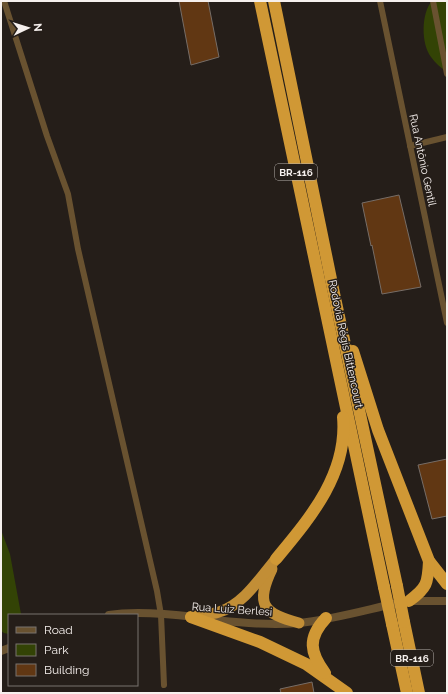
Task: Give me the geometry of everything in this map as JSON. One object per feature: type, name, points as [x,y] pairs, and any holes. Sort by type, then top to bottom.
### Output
[{"type":"highway","name":"Rodovia Régis Bittencourt","points":[[260,1],[407,693]]},
{"type":"highway","name":"Rodovia Régis Bittencourt","points":[[274,1],[332,284],[419,693]]},
{"type":"highway","points":[[332,284],[378,430],[429,562],[447,584]]},
{"type":"highway","points":[[191,617],[220,612],[236,603],[248,592],[304,526],[330,485],[342,453],[343,419],[333,342]]},
{"type":"highway","points":[[276,559],[268,576],[264,590],[264,602],[270,613],[282,619],[298,623]]},
{"type":"highway","points":[[409,601],[422,592],[426,583],[429,562]]},
{"type":"highway","points":[[191,617],[260,642],[306,664],[347,693]]},
{"type":"highway","points":[[326,618],[318,626],[314,637],[313,649],[316,661],[332,682]]},
{"type":"street","points":[[4,1],[47,136],[68,194],[78,250],[157,591],[161,615],[164,685]]},
{"type":"street","name":"Rua Antônio Gentil","points":[[380,1],[447,323]]},
{"type":"street","points":[[433,1],[447,74]]},
{"type":"street","points":[[410,146],[447,137]]},
{"type":"street","name":"Rua Luiz Berlesi","points":[[138,614],[191,617],[246,623],[298,623],[409,601],[447,601]]},
{"type":"green space","points":[[432,1],[447,1],[447,72],[433,59],[425,44],[424,21],[428,6]]},
{"type":"green space","points":[[1,530],[10,554],[21,614],[8,614],[8,634],[1,631]]},
{"type":"building","points":[[179,1],[208,1],[219,57],[191,65]]},
{"type":"building","points":[[399,195],[421,287],[382,294],[362,203]]},
{"type":"building","points":[[447,459],[447,516],[432,519],[418,465]]},
{"type":"building","points":[[312,682],[314,693],[281,693],[280,689]]}]
